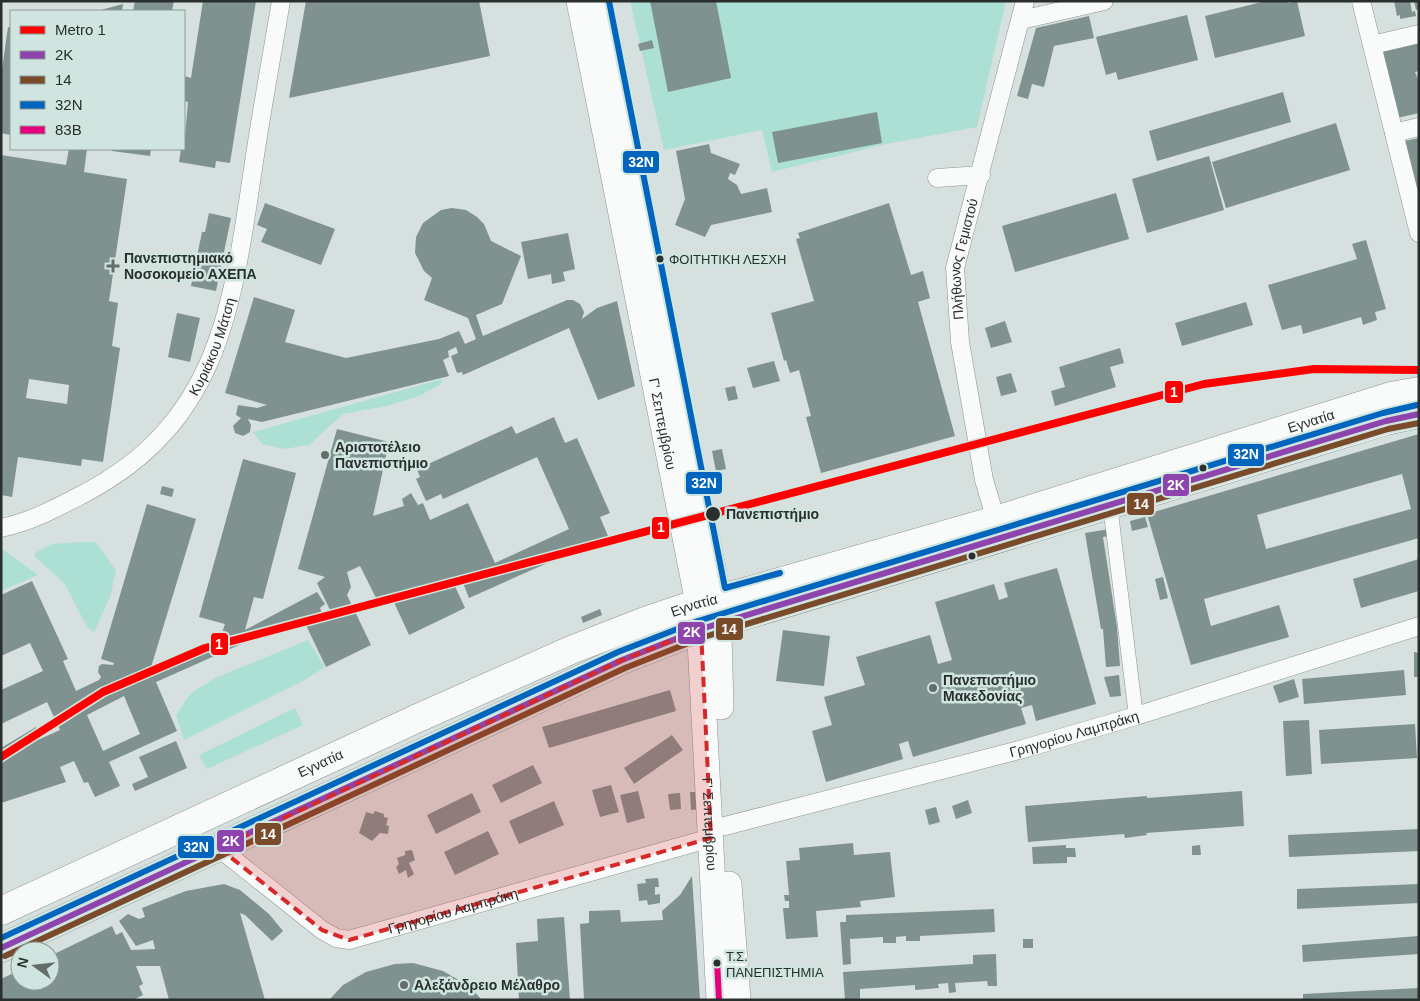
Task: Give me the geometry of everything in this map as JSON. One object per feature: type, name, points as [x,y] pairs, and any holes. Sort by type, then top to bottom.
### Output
[{"type":"main road","name":"Γ' Σεπτεμβρίου","points":[[579,1],[709,613]]},
{"type":"main road","name":"Γ' Σεπτεμβρίου","points":[[600,1],[709,613],[718,832],[719,1000]]},
{"type":"main road","name":"Εγνατία","points":[[1,948],[622,660],[709,613],[996,520],[1391,396],[1419,390]]},
{"type":"main road","name":"Εγνατία","points":[[1,912],[418,718],[571,650],[645,621],[709,613],[1110,505],[1386,421],[1419,414]]},
{"type":"main road","name":"Γ' Σεπτεμβρίου","points":[[718,832],[738,1000]]},
{"type":"street","name":"Κυριάκου Μάτση","points":[[1,528],[56,509],[98,486],[138,460],[178,417],[202,379],[219,339],[230,298],[244,229],[281,1]]},
{"type":"street","name":"Πλήθωνος Γεμιστού","points":[[996,520],[986,490],[960,342],[956,277],[958,251],[981,175],[1025,1]]},
{"type":"street","points":[[1021,20],[1104,1]]},
{"type":"street","points":[[1361,1],[1419,233]]},
{"type":"street","points":[[1372,46],[1419,34]]},
{"type":"street","points":[[1394,133],[1419,128]]},
{"type":"street","points":[[937,178],[981,175]]},
{"type":"street","points":[[1110,505],[1136,716]]},
{"type":"street","name":"Γρηγορίου Λαμπράκη","points":[[219,848],[322,930],[336,938],[349,940],[718,832],[1023,749],[1136,716],[1419,626]]},
{"type":"highlighted area","points":[[701,629],[711,838],[349,940],[322,930],[219,848],[622,660]]},
{"type":"green space","points":[[630,1],[1006,1],[977,127],[886,144],[772,172],[762,130],[664,150]]},
{"type":"green space","points":[[442,379],[440,385],[419,396],[387,406],[343,414],[309,445],[284,449],[262,444],[253,432]]},
{"type":"green space","points":[[96,542],[116,571],[110,597],[94,632],[87,627],[65,584],[35,557],[35,553],[52,544]]},
{"type":"green space","points":[[1,548],[38,575],[1,591]]},
{"type":"green space","points":[[308,640],[325,667],[303,681],[184,740],[176,715],[191,693],[215,678]]},
{"type":"green space","points":[[295,708],[303,725],[207,769],[199,755]]},
{"type":"building","points":[[135,1],[174,1],[172,10],[133,10]]},
{"type":"building","points":[[203,1],[256,1],[230,163],[216,161],[215,168],[179,162],[181,150],[185,150],[188,102],[185,101],[185,76],[191,78]]},
{"type":"building","points":[[306,1],[479,1],[490,56],[289,98]]},
{"type":"building","points":[[650,1],[716,1],[731,78],[668,92]]},
{"type":"building","points":[[1266,1],[1288,1],[1288,3],[1297,1],[1305,36],[1215,58],[1205,16]]},
{"type":"building","points":[[1394,1],[1410,1],[1412,12],[1415,11],[1416,16],[1400,19],[1400,15],[1397,16]]},
{"type":"building","points":[[1414,1],[1419,1],[1419,9],[1416,10]]},
{"type":"building","points":[[123,4],[122,10],[101,10]]},
{"type":"building","points":[[1187,15],[1198,60],[1118,80],[1116,72],[1106,75],[1096,37]]},
{"type":"building","points":[[1089,16],[1094,38],[1054,46],[1044,87],[1032,84],[1028,99],[1017,96],[1036,28]]},
{"type":"building","points":[[8,27],[10,28],[10,135],[1,133],[1,76]]},
{"type":"building","points":[[1419,39],[1419,71],[1415,72],[1419,82],[1419,113],[1397,118],[1380,48]]},
{"type":"building","points":[[652,40],[654,48],[640,51],[638,44]]},
{"type":"building","points":[[1283,92],[1291,122],[1157,161],[1149,131]]},
{"type":"building","points":[[877,112],[882,143],[778,163],[772,132]]},
{"type":"building","points":[[1336,123],[1350,170],[1226,208],[1212,162]]},
{"type":"building","points":[[1419,138],[1419,202],[1405,141]]},
{"type":"building","points":[[709,144],[711,153],[740,164],[735,175],[730,173],[728,179],[737,185],[741,194],[767,188],[772,212],[711,225],[705,237],[675,225],[685,199],[676,151]]},
{"type":"building","name":"Πανεπιστημιακό Νοσοκομείο ΑΧΕΠΑ","points":[[69,150],[87,150],[84,172],[127,179],[109,301],[118,303],[112,346],[120,348],[103,462],[82,459],[81,466],[18,457],[12,497],[1,495],[1,155],[66,165]],"holes":[[[29,379],[69,385],[67,404],[26,398]]]},
{"type":"building","points":[[112,150],[151,150],[150,156]]},
{"type":"building","points":[[1209,156],[1224,210],[1147,233],[1132,179]]},
{"type":"building","points":[[1116,193],[1129,239],[1015,272],[1002,226]]},
{"type":"building","points":[[265,203],[335,229],[321,265],[261,242],[267,229],[257,225]]},
{"type":"building","points":[[889,203],[911,275],[923,271],[930,298],[918,302],[955,436],[821,473],[806,417],[811,416],[799,370],[790,373],[786,360],[784,361],[771,313],[814,301],[796,239],[800,238],[798,233]]},
{"type":"building","points":[[452,208],[466,210],[477,217],[484,224],[491,241],[521,256],[502,304],[476,315],[483,336],[567,300],[573,300],[580,304],[584,312],[582,319],[597,308],[617,301],[635,386],[598,400],[569,328],[463,375],[462,372],[457,373],[451,356],[458,353],[456,347],[448,351],[449,357],[443,360],[449,376],[262,422],[248,419],[251,425],[250,432],[243,436],[235,433],[233,426],[241,418],[236,415],[238,405],[257,408],[267,405],[225,393],[254,297],[295,310],[285,342],[346,358],[439,339],[459,331],[465,344],[476,339],[468,318],[424,300],[432,278],[424,271],[415,253],[416,237],[423,223],[441,210]]},
{"type":"building","points":[[209,213],[231,218],[216,291],[191,286],[202,232],[205,232]]},
{"type":"building","points":[[568,233],[575,269],[563,272],[565,281],[552,284],[551,274],[528,279],[521,242]]},
{"type":"building","points":[[1366,240],[1386,309],[1375,312],[1377,320],[1363,325],[1361,317],[1303,334],[1301,325],[1282,330],[1268,285],[1357,259],[1352,244]]},
{"type":"building","points":[[1246,302],[1253,325],[1182,346],[1175,323]]},
{"type":"building","points":[[177,313],[200,318],[190,362],[168,357]]},
{"type":"building","points":[[1005,321],[1012,342],[991,348],[985,328]]},
{"type":"building","points":[[1120,348],[1124,363],[1110,367],[1116,387],[1055,406],[1051,391],[1065,387],[1059,367]]},
{"type":"building","points":[[774,361],[780,381],[753,388],[747,368]]},
{"type":"building","points":[[1011,373],[1017,392],[1001,396],[996,377]]},
{"type":"building","points":[[735,386],[738,399],[728,401],[725,388]]},
{"type":"building","points":[[554,417],[565,443],[577,438],[610,513],[600,517],[608,536],[469,598],[461,578],[453,582],[465,608],[409,635],[392,598],[378,602],[360,566],[347,572],[351,587],[347,595],[371,645],[326,667],[302,617],[156,682],[177,731],[109,762],[120,786],[95,797],[88,782],[84,783],[74,761],[60,767],[66,782],[1,803],[1,748],[36,727],[40,739],[60,730],[47,702],[1,724],[1,690],[43,671],[30,643],[1,656],[1,595],[32,581],[68,659],[63,661],[76,691],[99,680],[101,677],[98,672],[99,666],[102,664],[113,665],[114,663],[101,659],[147,504],[196,519],[149,674],[219,642],[225,624],[199,617],[243,459],[296,473],[263,599],[254,597],[245,630],[317,592],[325,604],[320,608],[322,613],[330,610],[317,583],[325,577],[298,569],[337,429],[389,442],[373,516],[404,506],[402,499],[411,493],[418,505],[423,503],[430,520],[468,503],[495,563],[569,529],[537,457],[443,499],[441,494],[426,501],[416,479],[420,477],[417,469],[512,426],[516,434]],"holes":[[[124,696],[140,734],[103,751],[87,715]]]},
{"type":"building","points":[[1419,434],[1419,538],[1204,599],[1211,626],[1279,605],[1289,637],[1191,665],[1147,514]],"holes":[[[1402,474],[1411,509],[1266,549],[1257,515]]]},
{"type":"building","points":[[722,449],[726,469],[716,471],[712,451]]},
{"type":"building","points":[[162,486],[174,489],[172,497],[160,494]]},
{"type":"building","points":[[1145,517],[1148,527],[1132,531],[1130,521]]},
{"type":"building","points":[[1110,529],[1111,536],[1103,537],[1117,627],[1120,666],[1106,667],[1103,629],[1101,629],[1085,533]]},
{"type":"building","points":[[1419,559],[1419,591],[1361,608],[1353,579]]},
{"type":"building","points":[[1057,568],[1096,704],[1036,721],[1032,705],[1021,708],[1026,724],[913,757],[908,741],[899,744],[903,759],[826,782],[812,731],[832,725],[824,697],[865,685],[856,657],[930,635],[938,664],[952,660],[935,602],[994,584],[999,600],[1008,597],[1004,583]]},
{"type":"building","points":[[1163,577],[1168,598],[1160,600],[1155,579]]},
{"type":"building","points":[[600,609],[602,615],[583,623],[581,617]]},
{"type":"building","points":[[783,630],[830,636],[824,686],[776,681]]},
{"type":"building","points":[[1414,652],[1419,653],[1419,677],[1414,677]]},
{"type":"building","points":[[1404,670],[1406,695],[1304,704],[1302,679]]},
{"type":"building","points":[[1119,675],[1121,696],[1110,697],[1104,677]]},
{"type":"building","points":[[1294,679],[1299,697],[1279,703],[1273,686]]},
{"type":"building","points":[[670,690],[676,711],[549,748],[542,727]]},
{"type":"building","points":[[1309,720],[1312,774],[1286,776],[1283,721]]},
{"type":"building","points":[[1415,724],[1417,758],[1321,764],[1319,730]]},
{"type":"building","points":[[672,735],[683,750],[634,784],[624,768]]},
{"type":"building","points":[[176,741],[187,768],[135,791],[132,784],[148,777],[139,757]]},
{"type":"building","points":[[533,765],[542,783],[501,803],[492,785]]},
{"type":"building","points":[[611,785],[619,812],[600,817],[592,790]]},
{"type":"building","points":[[638,791],[645,818],[627,823],[620,795]]},
{"type":"building","points":[[1242,791],[1244,826],[1146,833],[1147,835],[1125,838],[1124,834],[1028,842],[1025,806],[1147,796],[1147,798]]},
{"type":"building","points":[[690,792],[701,792],[702,809],[691,810]]},
{"type":"building","points":[[472,793],[481,812],[436,834],[427,815]]},
{"type":"building","points":[[680,793],[681,809],[670,810],[668,794]]},
{"type":"building","points":[[968,800],[972,813],[956,819],[952,806]]},
{"type":"building","points":[[554,801],[564,825],[519,844],[509,821]]},
{"type":"building","points":[[936,807],[940,822],[929,825],[925,810]]},
{"type":"building","points":[[375,811],[384,814],[384,817],[388,818],[386,825],[389,826],[388,834],[380,833],[372,841],[359,833],[366,812],[373,814]]},
{"type":"building","points":[[1419,829],[1419,851],[1289,857],[1288,835]]},
{"type":"building","points":[[488,831],[499,854],[455,875],[444,852]]},
{"type":"building","points":[[853,843],[854,855],[890,852],[895,897],[860,901],[861,907],[816,911],[818,937],[786,939],[783,908],[789,908],[789,901],[785,901],[784,895],[789,895],[786,861],[800,860],[799,848]]},
{"type":"building","points":[[1066,845],[1066,848],[1075,848],[1076,857],[1067,857],[1067,863],[1033,864],[1032,847]]},
{"type":"building","points":[[1200,845],[1201,855],[1192,855],[1192,846]]},
{"type":"building","points":[[412,850],[415,860],[409,863],[414,874],[408,878],[406,870],[399,874],[396,867],[399,864],[397,858],[405,855],[405,851]]},
{"type":"building","points":[[692,876],[700,1000],[584,1000],[580,924],[589,923],[589,911],[620,910],[621,922],[663,920],[662,911],[680,895]]},
{"type":"building","points":[[658,878],[659,887],[655,887],[655,895],[660,894],[660,903],[648,905],[647,900],[639,901],[637,884],[646,883],[645,879]]},
{"type":"building","points":[[224,884],[240,890],[269,914],[283,931],[272,941],[245,915],[240,913],[265,1000],[169,1000],[160,966],[136,966],[143,984],[139,986],[143,995],[133,1000],[1,1000],[1,979],[10,975],[10,991],[60,991],[60,951],[112,926],[116,935],[122,932],[131,950],[155,949],[153,940],[136,946],[119,921],[128,914],[139,919],[145,917],[142,908],[186,891]]},
{"type":"building","points":[[1419,884],[1419,903],[1297,909],[1297,889]]},
{"type":"building","points":[[994,909],[995,932],[920,936],[920,941],[906,941],[906,936],[896,937],[896,943],[883,943],[883,937],[850,939],[851,964],[843,965],[840,922],[846,922],[846,915]]},
{"type":"building","points":[[564,917],[570,1000],[519,1000],[516,943],[538,941],[537,919]]},
{"type":"building","points":[[1419,936],[1419,954],[1303,962],[1302,945]]},
{"type":"building","points":[[1023,939],[1033,939],[1033,948],[1023,948]]},
{"type":"building","points":[[996,954],[997,986],[988,986],[987,981],[955,983],[956,992],[949,993],[948,983],[938,984],[939,988],[915,990],[915,985],[860,989],[860,1000],[845,1000],[843,972],[973,964],[973,955]]},
{"type":"building","name":"Αλεξάνδρειο Μέλαθρο","points":[[413,963],[443,971],[469,986],[482,1000],[329,1000],[343,985],[366,972],[395,964]]},
{"type":"building","points":[[1419,988],[1419,1000],[1303,1000],[1303,994]]},
{"type":"metro line","name":"1","points":[[1,757],[103,692],[205,648],[1204,384],[1314,369],[1419,370]]},
{"type":"transit line","name":"32Ν","points":[[609,1],[725,588],[780,573]]},
{"type":"transit line","name":"32Ν","points":[[1,938],[618,652],[698,621],[1383,413],[1417,405]]},
{"type":"transit line","name":"2Κ","points":[[1,948],[622,660],[701,629],[1386,421],[1419,414]]},
{"type":"transit line","name":"14","points":[[5,956],[625,668],[704,637],[1388,429],[1419,423]]},
{"type":"transit line","name":"83Β","points":[[717,961],[719,1000]]},
{"type":"place","name":"ΦΟΙΤΗΤΙΚΗ ΛΕΣΧΗ","points":[[660,259]]},
{"type":"place","name":"Πανεπιστημιακό Νοσοκομείο ΑΧΕΠΑ","points":[[113,266]]},
{"type":"place","name":"Αριστοτέλειο Πανεπιστήμιο","points":[[325,455]]},
{"type":"place","name":"Πανεπιστήμιο","points":[[713,514]]},
{"type":"place","name":"Πανεπιστήμιο Μακεδονίας","points":[[933,688]]},
{"type":"place","name":"Τ.Σ. ΠΑΝΕΠΙΣΤΗΜΙΑ","points":[[717,963]]},
{"type":"place","name":"Αλεξάνδρειο Μέλαθρο","points":[[404,985]]}]
